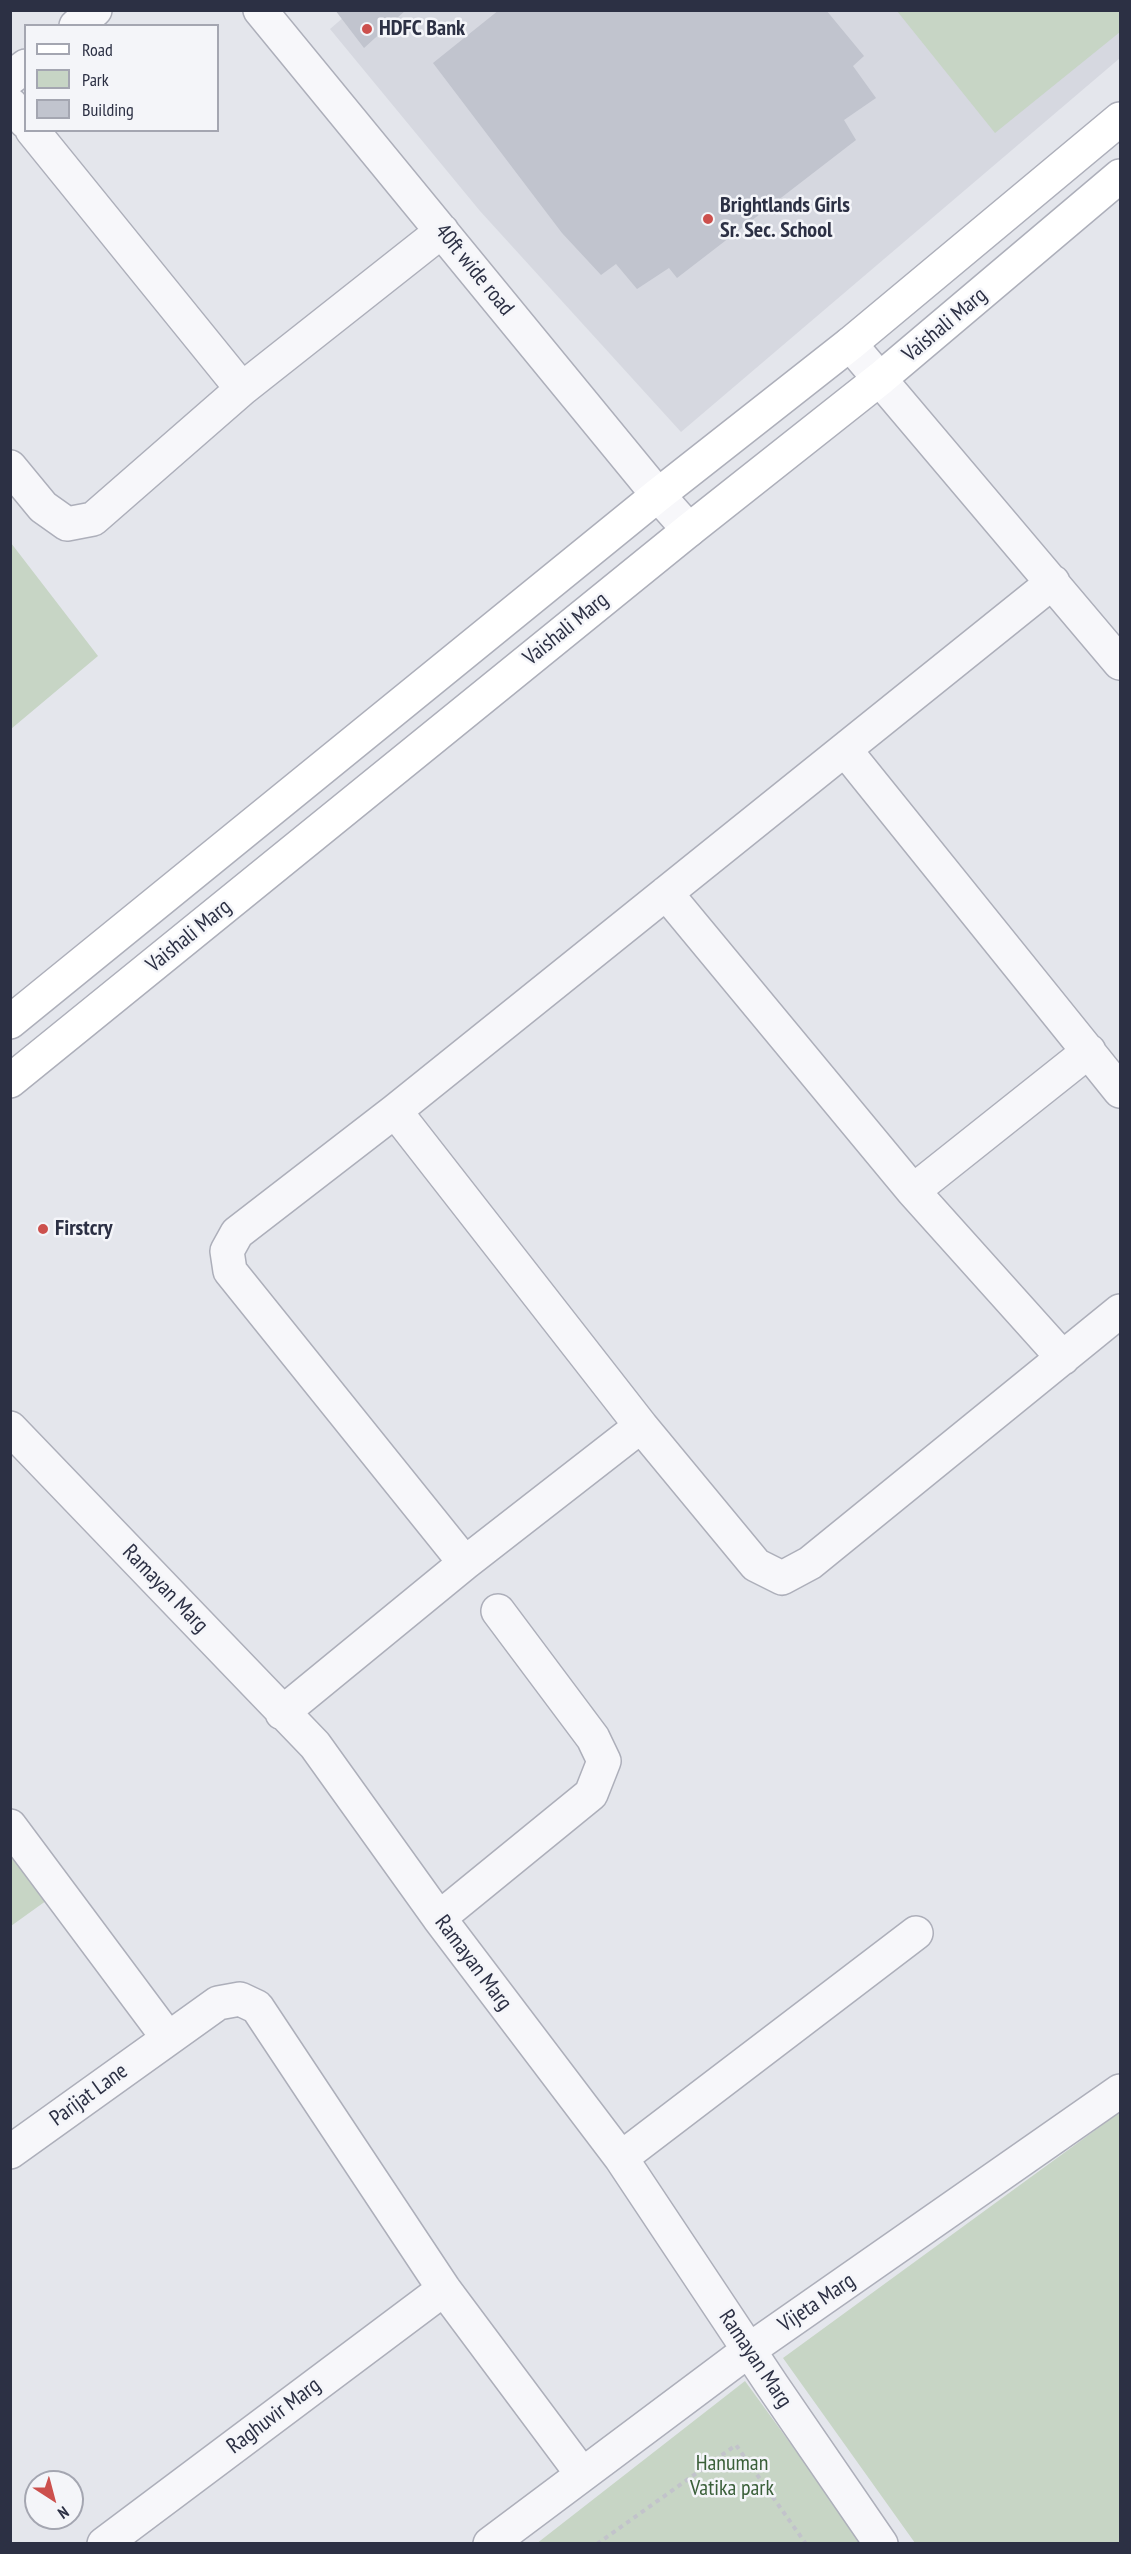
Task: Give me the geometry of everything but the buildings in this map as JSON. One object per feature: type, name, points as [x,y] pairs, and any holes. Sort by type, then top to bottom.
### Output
[{"type":"street","points":[[78,24],[95,10]]},
{"type":"street","name":"40ft wide road","points":[[260,10],[689,530]]},
{"type":"street","points":[[10,78],[24,68]]},
{"type":"street","points":[[10,104],[24,120]]},
{"type":"street","name":"Vaishali Marg","points":[[10,1022],[658,495],[850,344],[1120,119]]},
{"type":"street","points":[[34,132],[242,389]]},
{"type":"street","name":"Vaishali Marg","points":[[10,1081],[689,530],[881,378],[1120,176]]},
{"type":"street","points":[[10,467],[43,507],[67,524],[93,519],[242,389],[442,231]]},
{"type":"street","points":[[850,344],[1120,663]]},
{"type":"street","points":[[465,1563],[230,1271],[227,1251],[237,1233],[395,1111],[846,751],[1053,582]]},
{"type":"street","points":[[846,751],[1120,1091]]},
{"type":"street","points":[[666,893],[913,1191],[1062,1358]]},
{"type":"street","points":[[913,1191],[1089,1051]]},
{"type":"street","points":[[395,1111],[641,1426],[756,1565],[782,1578],[810,1563],[1120,1311]]},
{"type":"street","points":[[282,1713],[465,1563],[641,1426]]},
{"type":"street","name":"Ramayan Marg","points":[[10,1428],[315,1745],[439,1918],[621,2158],[881,2544]]},
{"type":"street","points":[[439,1918],[591,1794],[604,1761],[593,1738],[498,1611]]},
{"type":"street","points":[[10,1826],[168,2038]]},
{"type":"street","points":[[621,2158],[916,1933]]},
{"type":"street","name":"Parijat Lane","points":[[10,2152],[218,2003],[240,1999],[257,2007],[444,2289],[582,2474]]},
{"type":"street","name":"Vijeta Marg","points":[[490,2544],[749,2350],[1120,2091]]},
{"type":"street","name":"Raghuvir Marg","points":[[104,2544],[444,2289]]},
{"type":"path","points":[[597,2544],[736,2445],[806,2544]]},
{"type":"shaded area","name":"Brightlands Girls Sr. Sec. School","points":[[352,10],[1120,10],[1120,58],[681,432],[480,211],[330,29]]},
{"type":"green space","points":[[897,11],[1120,11],[1120,32],[995,133]]},
{"type":"green space","points":[[11,543],[98,656],[10,729]]},
{"type":"green space","points":[[10,1850],[50,1898],[11,1926],[10,1926]]},
{"type":"green space","points":[[1120,2112],[1120,2543],[915,2543],[783,2358]]},
{"type":"green space","name":"Hanuman Vatika park","points":[[745,2381],[863,2543],[536,2544]]},
{"type":"place","name":"HDFC Bank","points":[[367,29]]},
{"type":"place","name":"Brightlands Girls Sr. Sec. School","points":[[708,219]]},
{"type":"place","name":"Firstcry","points":[[43,1229]]}]
